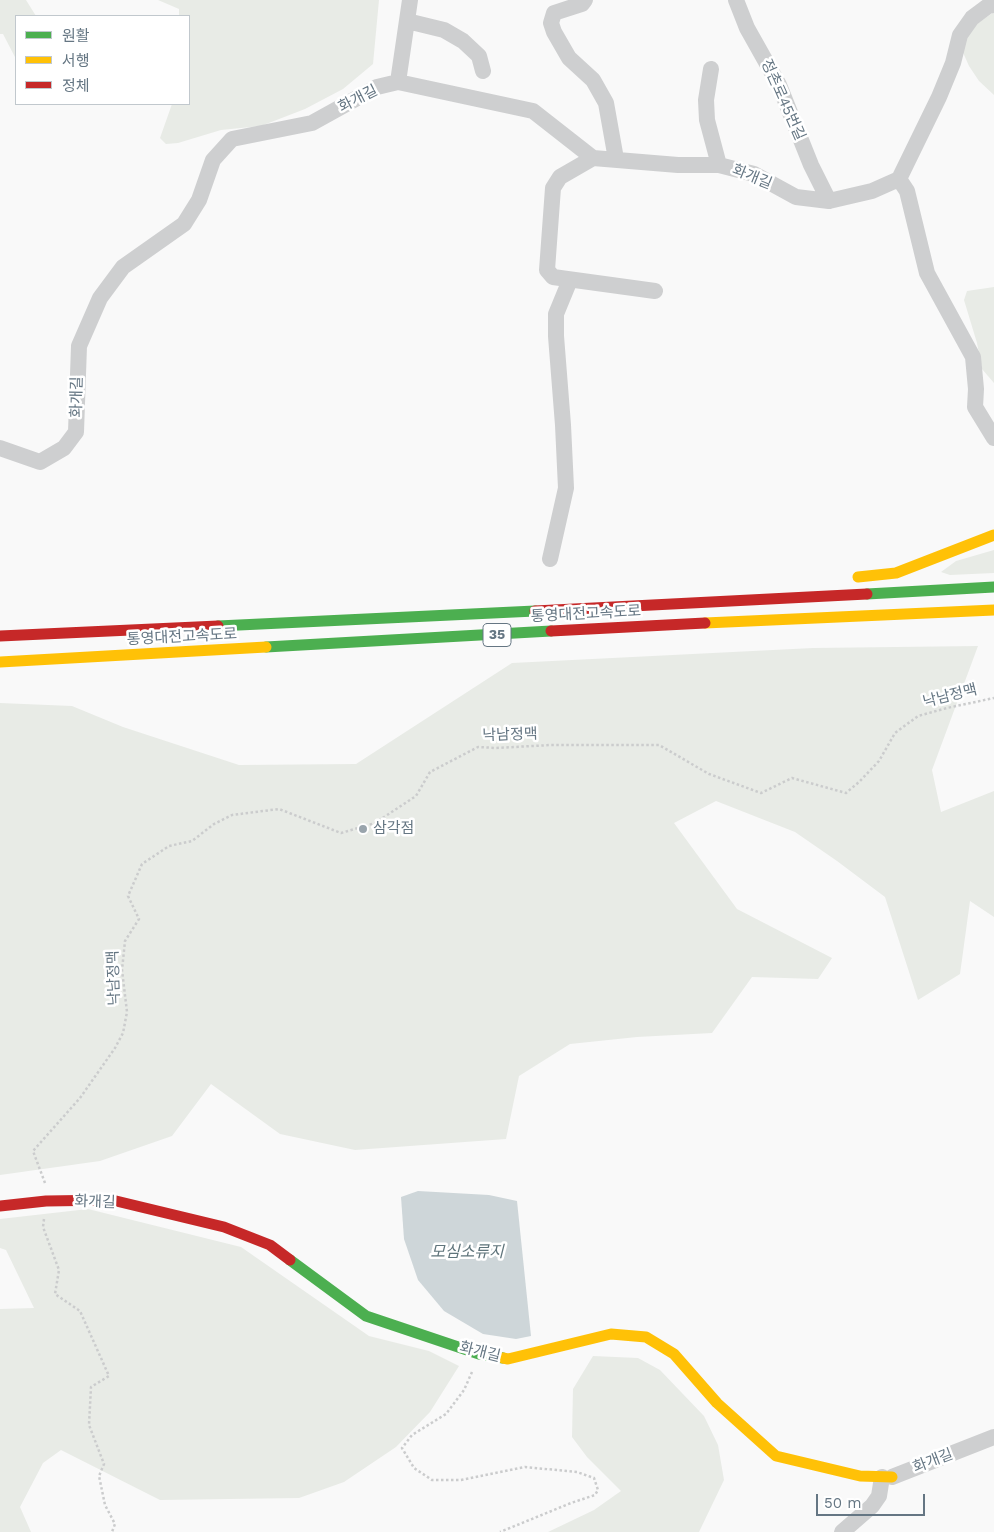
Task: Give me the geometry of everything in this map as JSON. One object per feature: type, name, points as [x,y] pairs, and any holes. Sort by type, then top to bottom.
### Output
[{"type":"main road","points":[[847,578],[896,573],[994,535]]},
{"type":"main road","name":"통영대전고속도로","points":[[0,636],[525,612],[994,587]]},
{"type":"main road","points":[[525,612],[750,588]]},
{"type":"main road","name":"통영대전고속도로","points":[[0,662],[419,640],[600,628],[994,610]]},
{"type":"main road","points":[[908,615],[994,619]]},
{"type":"main road","name":"화개길","points":[[0,1206],[46,1201],[112,1200],[224,1227],[270,1245],[366,1316],[479,1354],[508,1359],[611,1334],[646,1337],[674,1354],[717,1403],[776,1456],[860,1476],[887,1477]]},
{"type":"street","points":[[398,82],[410,0]]},
{"type":"street","points":[[585,0],[582,4],[554,13],[551,23],[569,58],[593,80],[606,103],[616,160]]},
{"type":"street","name":"정촌로45번길","points":[[736,0],[747,28],[780,85],[811,165],[829,201]]},
{"type":"street","points":[[994,5],[988,6],[972,18],[960,35],[953,63],[939,97],[899,178],[908,191],[927,273],[973,357],[976,389],[975,407],[994,438]]},
{"type":"street","points":[[407,21],[444,30],[463,41],[479,56],[483,71]]},
{"type":"street","points":[[711,69],[706,100],[706,120],[719,165]]},
{"type":"street","name":"화개길","points":[[0,448],[40,462],[64,448],[76,432],[78,346],[100,298],[123,267],[184,224],[199,200],[212,160],[232,139],[312,123],[377,87],[398,82],[533,111],[593,158],[678,165],[719,165],[754,174],[796,197],[829,201],[872,191],[899,178]]},
{"type":"street","points":[[593,158],[560,177],[553,188],[548,270],[553,278],[655,291]]},
{"type":"street","points":[[550,559],[566,488],[556,314],[570,280]]},
{"type":"street","name":"화개길","points":[[887,1477],[994,1437]]},
{"type":"street","points":[[842,1532],[872,1506],[880,1496],[887,1477]]},
{"type":"path","name":"낙남정맥","points":[[112,1532],[115,1524],[105,1505],[99,1476],[104,1464],[89,1426],[91,1387],[109,1376],[80,1311],[55,1294],[59,1270],[43,1226],[46,1181],[33,1151],[80,1098],[123,1034],[127,1012],[122,970],[125,941],[139,919],[128,896],[142,864],[170,846],[192,841],[214,824],[232,816],[279,809],[341,833],[375,823],[416,796],[430,772],[478,747],[659,745],[709,774],[761,793],[792,778],[846,793],[879,761],[895,733],[918,716],[994,698]]},
{"type":"path","points":[[479,1354],[464,1390],[446,1414],[412,1435],[402,1448],[414,1468],[432,1480],[461,1480],[525,1467],[577,1472],[594,1478],[598,1490],[595,1495],[500,1532]]},
{"type":"shaded area","points":[[0,0],[26,0],[35,15],[15,15],[15,57],[3,34],[0,34]]},
{"type":"shaded area","points":[[158,0],[379,0],[373,64],[343,89],[305,109],[261,126],[221,130],[178,143],[166,144],[160,138],[172,105],[190,105],[190,15],[179,15],[179,9]]},
{"type":"shaded area","points":[[994,12],[994,95],[979,81],[969,66],[961,48],[965,32]]},
{"type":"shaded area","points":[[994,287],[994,383],[982,369],[977,343],[964,300],[967,291]]},
{"type":"shaded area","points":[[994,550],[994,573],[950,575],[941,572],[956,561]]},
{"type":"shaded area","points":[[978,646],[932,770],[941,812],[994,791],[994,917],[970,901],[960,974],[918,1000],[885,897],[795,832],[716,801],[674,823],[737,909],[832,958],[818,979],[752,977],[712,1033],[637,1037],[570,1044],[519,1076],[506,1139],[355,1150],[280,1134],[211,1084],[172,1136],[100,1161],[0,1175],[0,703],[72,706],[123,727],[239,765],[356,764],[512,663],[813,648]]},
{"type":"shaded area","points":[[88,1209],[241,1247],[369,1336],[429,1351],[459,1366],[430,1412],[396,1447],[344,1482],[299,1498],[160,1500],[61,1450],[43,1463],[20,1507],[31,1532],[0,1532],[0,1309],[34,1308],[6,1250],[0,1248],[0,1219]]},
{"type":"shaded area","points":[[593,1356],[638,1358],[660,1370],[704,1416],[718,1445],[724,1480],[699,1532],[548,1532],[594,1510],[621,1491],[587,1457],[572,1437],[573,1389]]},
{"type":"water","name":"모심소류지","points":[[418,1191],[489,1195],[517,1201],[531,1336],[516,1339],[483,1334],[444,1311],[418,1280],[404,1239],[401,1197]]},
{"type":"traffic: fast","points":[[867,594],[994,587]]},
{"type":"traffic: fast","points":[[218,626],[535,611]]},
{"type":"traffic: fast","points":[[266,647],[551,631]]},
{"type":"traffic: fast","points":[[290,1260],[366,1316],[479,1354],[503,1358]]},
{"type":"traffic: slow","points":[[858,577],[896,573],[994,535]]},
{"type":"traffic: slow","points":[[705,623],[994,610]]},
{"type":"traffic: slow","points":[[0,662],[266,647]]},
{"type":"traffic: slow","points":[[503,1358],[508,1359],[611,1334],[646,1337],[674,1354],[717,1403],[776,1456],[860,1476],[892,1477]]},
{"type":"traffic: jam","points":[[535,611],[867,594]]},
{"type":"traffic: jam","points":[[551,631],[705,623]]},
{"type":"traffic: jam","points":[[0,636],[218,626]]},
{"type":"traffic: jam","points":[[0,1206],[46,1201],[112,1200],[224,1227],[270,1245],[290,1260]]},
{"type":"place","name":"삼각점","points":[[363,829]]}]
